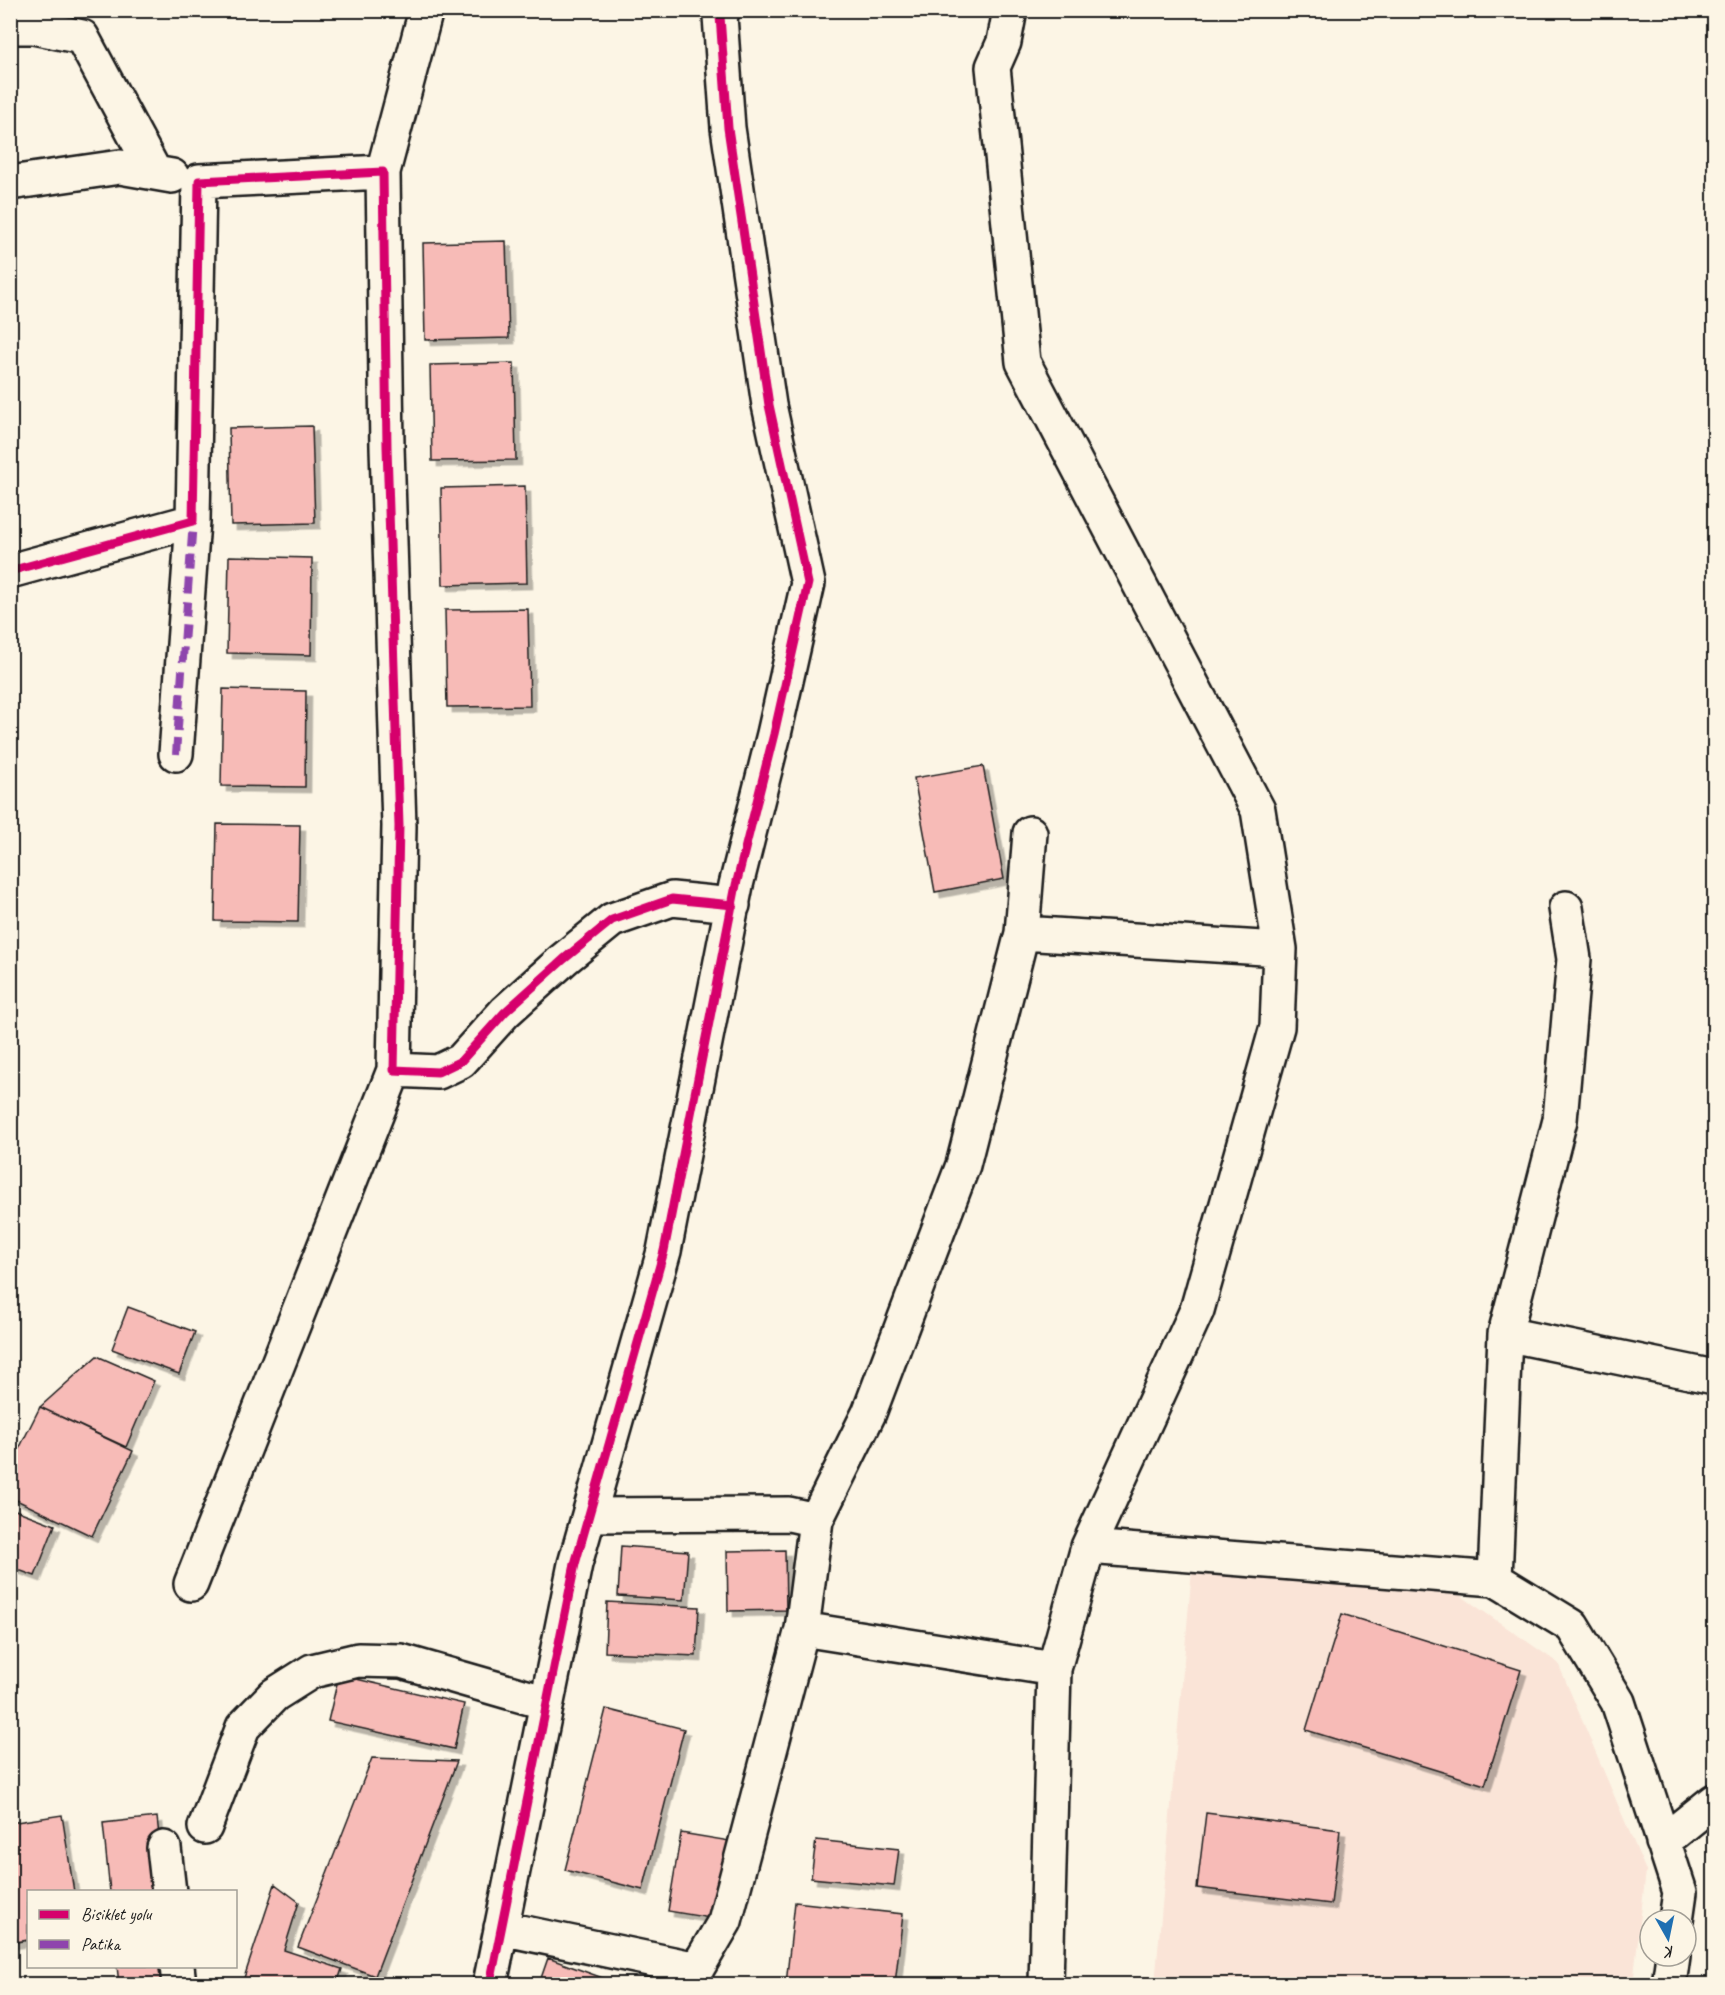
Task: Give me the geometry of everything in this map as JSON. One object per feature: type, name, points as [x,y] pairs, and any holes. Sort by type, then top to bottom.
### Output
[{"type":"street","points":[[191,1584],[394,1070],[399,826],[387,447],[383,172],[426,10]]},
{"type":"street","points":[[490,1984],[575,1564],[664,1251],[736,885],[774,734],[808,583],[769,405],[728,128],[720,16],[723,10]]},
{"type":"street","points":[[1010,10],[1004,42],[993,67],[1023,362],[1258,810],[1280,949],[1277,1027],[1197,1310],[1088,1547],[1053,1669],[1046,1984]]},
{"type":"street","points":[[10,27],[33,27],[82,38],[155,173]]},
{"type":"street","points":[[10,183],[120,166],[199,181],[383,172]]},
{"type":"street","points":[[176,754],[192,521],[199,181]]},
{"type":"street","points":[[10,571],[192,521]]},
{"type":"street","points":[[501,1928],[692,1977],[725,1921],[801,1629],[816,1520],[869,1413],[963,1165],[1022,933],[1030,833]]},
{"type":"street","points":[[394,1070],[438,1072],[462,1061],[505,1012],[612,920],[672,899],[732,905]]},
{"type":"street","points":[[1495,1579],[1505,1334],[1560,1120],[1574,959],[1566,908]]},
{"type":"street","points":[[1022,933],[1280,949]]},
{"type":"street","points":[[1505,1334],[1714,1377]]},
{"type":"street","points":[[589,1515],[789,1515],[816,1520]]},
{"type":"street","points":[[1088,1547],[1495,1579],[1572,1626],[1618,1702],[1680,1892],[1678,1908]]},
{"type":"street","points":[[801,1629],[1053,1669]]},
{"type":"street","points":[[205,1827],[243,1727],[274,1695],[312,1671],[358,1660],[401,1661],[547,1703]]},
{"type":"street","points":[[1664,1842],[1714,1802]]},
{"type":"street","points":[[164,1848],[169,1890]]},
{"type":"street","points":[[177,1968],[179,1984]]},
{"type":"street","points":[[1669,1984],[1671,1968]]},
{"type":"shaded area","points":[[1192,1570],[1431,1575],[1558,1663],[1646,1871],[1642,1908],[1638,1908],[1638,1941],[1633,1984],[1155,1984]]},
{"type":"building","points":[[506,241],[509,338],[425,340],[423,243]]},
{"type":"building","points":[[514,363],[516,460],[432,461],[430,365]]},
{"type":"building","points":[[312,426],[315,523],[231,525],[229,428]]},
{"type":"building","points":[[525,486],[527,583],[443,585],[441,488]]},
{"type":"building","points":[[229,556],[312,558],[311,655],[227,653]]},
{"type":"building","points":[[528,609],[530,706],[447,707],[445,610]]},
{"type":"building","points":[[223,689],[306,691],[305,787],[221,786]]},
{"type":"building","points":[[983,766],[1004,879],[935,892],[914,778]]},
{"type":"building","points":[[217,824],[300,825],[298,922],[215,921]]},
{"type":"building","points":[[128,1307],[195,1332],[179,1374],[112,1349]]},
{"type":"building","points":[[97,1356],[154,1381],[126,1447],[40,1407]]},
{"type":"building","points":[[40,1407],[133,1451],[92,1536],[10,1497],[10,1467]]},
{"type":"building","points":[[10,1508],[55,1525],[35,1576],[10,1567]]},
{"type":"building","points":[[621,1546],[688,1551],[684,1600],[618,1596]]},
{"type":"building","points":[[785,1550],[786,1610],[728,1611],[727,1551]]},
{"type":"building","points":[[607,1602],[699,1607],[696,1656],[605,1652]]},
{"type":"building","points":[[1342,1614],[1521,1670],[1485,1785],[1306,1730]]},
{"type":"building","points":[[339,1675],[464,1704],[454,1749],[328,1721]]},
{"type":"building","points":[[606,1709],[684,1729],[643,1890],[565,1870]]},
{"type":"building","points":[[372,1758],[457,1761],[375,1976],[298,1947]]},
{"type":"building","points":[[1206,1813],[1340,1830],[1331,1904],[1197,1888]]},
{"type":"building","points":[[62,1815],[74,1890],[27,1890],[27,1940],[10,1943],[10,1823]]},
{"type":"building","points":[[157,1817],[165,1890],[110,1890],[103,1823]]},
{"type":"building","points":[[681,1833],[730,1841],[716,1919],[668,1911]]},
{"type":"building","points":[[816,1840],[899,1849],[894,1886],[811,1878]]},
{"type":"building","points":[[275,1884],[299,1902],[284,1950],[342,1969],[337,1984],[242,1984]]},
{"type":"building","points":[[795,1902],[903,1914],[895,1984],[786,1984]]},
{"type":"building","points":[[548,1958],[619,1984],[539,1984]]},
{"type":"building","points":[[117,1968],[173,1968],[175,1984],[119,1984]]},
{"type":"marked path","points":[[176,754],[193,521]]},
{"type":"cycle path","points":[[490,1984],[575,1564],[664,1251],[736,885],[774,734],[808,583],[769,405],[728,128],[720,16],[723,10]]},
{"type":"cycle path","points":[[10,571],[193,521],[199,181],[383,172],[387,447],[399,826],[394,1070],[438,1072],[461,1061],[505,1012],[612,920],[672,899],[733,905]]}]
